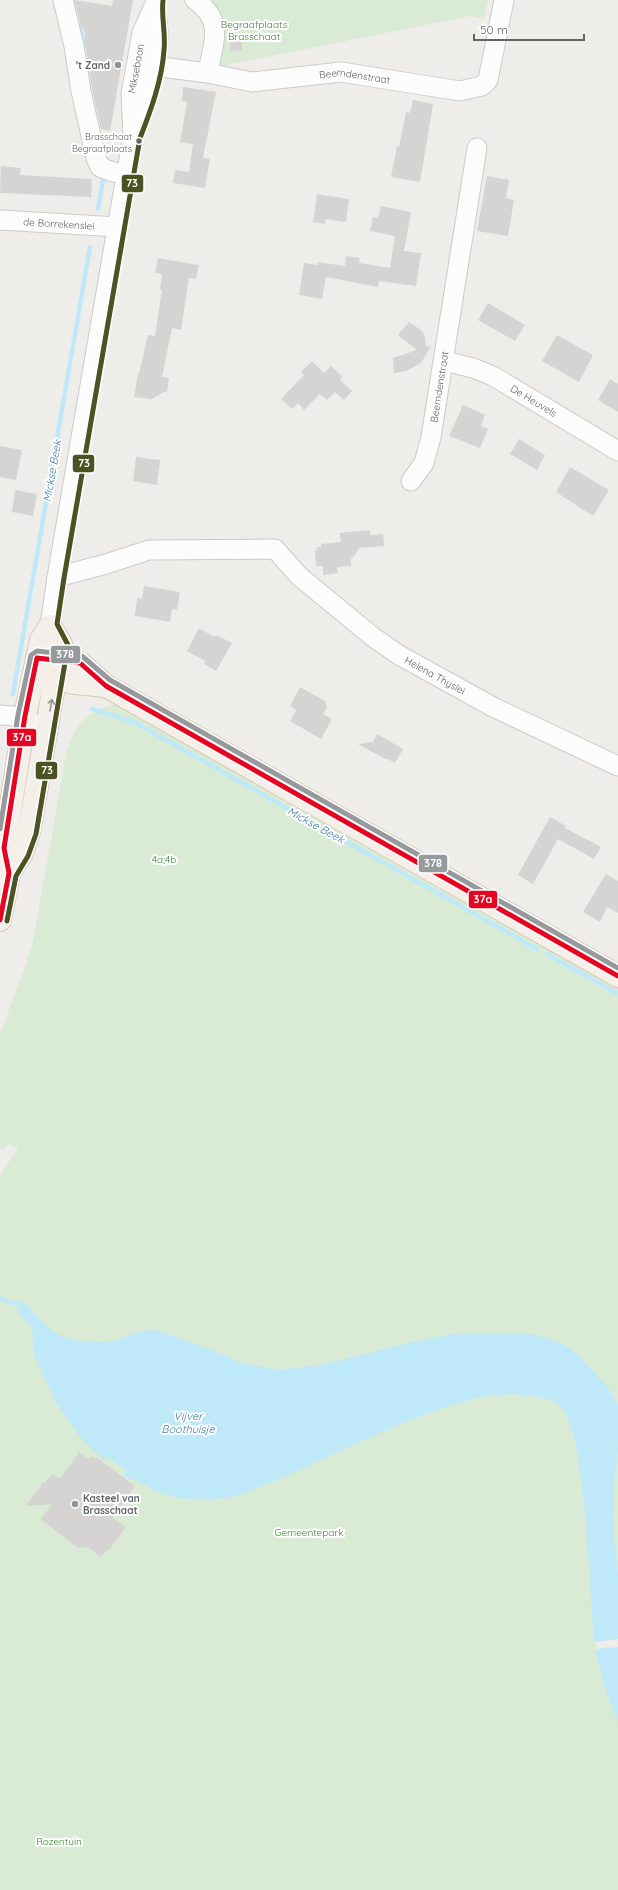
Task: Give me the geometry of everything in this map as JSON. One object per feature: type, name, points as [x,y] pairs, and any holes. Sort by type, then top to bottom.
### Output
[{"type":"main road","name":"Miksebaan","points":[[0,920],[13,851],[25,716],[41,640],[50,626],[61,644],[57,669],[33,813],[13,851]]},
{"type":"main road","points":[[35,666],[57,669],[76,683],[106,686],[618,976]]},
{"type":"street","points":[[63,0],[74,46],[81,91],[112,171]]},
{"type":"street","points":[[195,0],[210,17],[216,36],[208,73]]},
{"type":"street","name":"Beemdenstraat","points":[[145,65],[208,73],[252,82],[342,72],[460,91],[482,86],[488,80],[504,0]]},
{"type":"street","name":"Miksebaan","points":[[50,626],[57,577],[118,227],[112,171],[133,136],[149,95],[142,33],[155,2]]},
{"type":"street","name":"Beemdenstraat","points":[[411,481],[424,463],[431,437],[477,148]]},
{"type":"street","name":"de Borrekenslei","points":[[0,220],[118,227]]},
{"type":"street","name":"De Heuvels","points":[[444,361],[473,368],[493,376],[618,451]]},
{"type":"street","name":"Helena Thyslei","points":[[57,577],[106,564],[149,550],[275,549],[289,567],[299,576],[374,637],[399,655],[494,707],[618,766]]},
{"type":"street","points":[[0,715],[25,716],[31,720],[44,741]]},
{"type":"green space","name":"Begraafplaats Brasschaat","points":[[207,0],[488,0],[484,19],[470,16],[222,66],[218,65],[222,55],[222,31]]},
{"type":"green space","name":"Gemeentepark","points":[[120,703],[618,986],[618,1890],[0,1890],[0,1174],[18,1149],[9,1143],[3,1150],[0,1148],[0,1034],[33,941],[67,749],[76,730],[86,718],[100,709]]},
{"type":"water","name":"Vijver Boothuisje","points":[[23,1300],[37,1317],[51,1330],[59,1335],[78,1341],[117,1340],[139,1332],[156,1330],[207,1348],[242,1363],[280,1370],[326,1364],[416,1341],[459,1333],[527,1333],[563,1344],[576,1353],[608,1387],[618,1405],[618,1450],[615,1469],[613,1526],[618,1575],[618,1722],[605,1687],[596,1651],[593,1629],[586,1521],[582,1482],[576,1448],[569,1422],[560,1406],[556,1403],[538,1397],[513,1394],[493,1395],[473,1399],[443,1408],[403,1423],[248,1492],[232,1497],[212,1499],[189,1499],[177,1497],[155,1491],[135,1479],[131,1480],[124,1475],[127,1471],[106,1456],[104,1460],[80,1437],[56,1402],[34,1355],[32,1328],[17,1311]]},
{"type":"pier","points":[[618,1639],[618,1647],[596,1649],[595,1642]]},
{"type":"building","points":[[74,0],[112,6],[113,0],[133,0],[110,131],[101,129],[92,89],[85,43],[85,32],[81,26]]},
{"type":"building","points":[[242,39],[242,50],[231,51],[230,40]]},
{"type":"building","points":[[183,87],[216,92],[203,158],[210,159],[205,188],[173,183],[175,170],[189,172],[193,144],[180,142],[187,102],[182,101]]},
{"type":"building","points":[[413,100],[433,104],[420,182],[391,177],[406,112],[410,113]]},
{"type":"building","points":[[1,166],[21,168],[20,175],[92,179],[91,197],[0,193]]},
{"type":"building","points":[[487,176],[509,180],[506,198],[514,200],[508,236],[477,231]]},
{"type":"building","points":[[317,194],[349,199],[346,222],[326,219],[325,224],[313,222]]},
{"type":"building","points":[[381,206],[411,212],[404,251],[421,253],[416,286],[379,281],[378,287],[326,277],[322,299],[299,295],[304,263],[317,265],[318,262],[345,266],[346,256],[360,258],[359,263],[390,268],[395,236],[370,231],[373,217],[378,218]]},
{"type":"building","points":[[158,258],[199,265],[196,279],[189,278],[181,330],[172,328],[162,377],[169,378],[167,392],[164,392],[152,399],[134,397],[138,373],[139,374],[148,335],[155,336],[162,290],[160,289],[162,274],[155,273]]},
{"type":"building","points":[[488,303],[525,325],[515,341],[478,320]]},
{"type":"building","points":[[409,322],[421,330],[425,336],[426,347],[431,346],[421,363],[406,371],[394,373],[393,358],[417,350],[398,335]]},
{"type":"building","points":[[557,335],[593,355],[579,382],[542,361]]},
{"type":"building","points":[[312,361],[324,373],[331,366],[343,377],[340,380],[352,391],[344,400],[335,392],[327,400],[320,394],[304,410],[298,403],[292,409],[281,399],[304,375],[301,372]]},
{"type":"building","points":[[610,379],[618,384],[618,412],[598,400]]},
{"type":"building","points":[[463,405],[485,415],[481,426],[488,429],[480,448],[449,436]]},
{"type":"building","points":[[519,439],[545,455],[537,470],[510,454]]},
{"type":"building","points":[[0,446],[22,450],[16,480],[0,477]]},
{"type":"building","points":[[136,457],[160,460],[157,485],[133,481]]},
{"type":"building","points":[[570,467],[609,490],[593,516],[556,492]]},
{"type":"building","points":[[15,490],[37,494],[33,516],[12,512]]},
{"type":"building","points":[[370,530],[370,535],[383,534],[384,546],[359,548],[355,555],[351,558],[351,566],[337,567],[338,573],[323,575],[323,566],[316,566],[315,550],[317,550],[317,547],[321,547],[321,544],[341,542],[340,533]]},
{"type":"building","points":[[144,586],[180,592],[177,610],[172,609],[170,622],[135,616],[137,598],[142,599]]},
{"type":"building","points":[[199,628],[214,637],[216,635],[232,643],[216,671],[204,664],[205,661],[187,651]]},
{"type":"building","points":[[300,687],[325,701],[327,707],[323,714],[332,719],[321,739],[290,721],[296,710],[290,706]]},
{"type":"building","points":[[377,734],[403,749],[395,763],[358,744],[373,742]]},
{"type":"building","points":[[550,817],[566,826],[565,828],[601,847],[594,859],[558,839],[533,884],[518,875]]},
{"type":"building","points":[[606,874],[618,881],[618,913],[607,907],[600,922],[583,912]]},
{"type":"building","name":"Kasteel van Brasschaat","points":[[79,1452],[89,1459],[91,1456],[95,1459],[96,1457],[135,1486],[112,1517],[126,1527],[109,1550],[106,1551],[101,1557],[88,1547],[79,1548],[75,1546],[41,1519],[52,1504],[26,1506],[43,1482],[45,1483],[52,1474],[60,1479]]},
{"type":"waterway","name":"Mickse Beek","points":[[77,24],[83,36],[83,47]]},
{"type":"waterway","name":"Mickse Beek","points":[[98,209],[104,174]]},
{"type":"waterway","name":"Mickse Beek","points":[[13,694],[90,247]]},
{"type":"waterway","name":"Mickse Beek","points":[[92,709],[134,722],[537,949]]},
{"type":"waterway","name":"Mickse Beek","points":[[547,954],[618,994]]},
{"type":"waterway","points":[[0,1298],[20,1305]]},
{"type":"transit line","name":"73","points":[[7,921],[16,876],[28,856],[36,834],[68,645],[57,624],[64,578],[140,138],[152,106],[163,61],[163,1]]},
{"type":"transit line","name":"378","points":[[0,829],[18,715],[31,655],[37,651],[82,656],[110,680],[618,968]]},
{"type":"transit line","name":"37a","points":[[0,920],[9,873],[4,848],[25,716],[37,658],[80,663],[106,686],[618,976]]},
{"type":"place","name":"'t Zand","points":[[118,65]]},
{"type":"place","name":"Brasschaat Begraafplaats","points":[[139,141]]},
{"type":"place","name":"Kasteel van Brasschaat","points":[[75,1504]]},
{"type":"park label","name":"4a;4b","points":[[164,859]]},
{"type":"park label","name":"Rozentuin","points":[[59,1841]]}]
